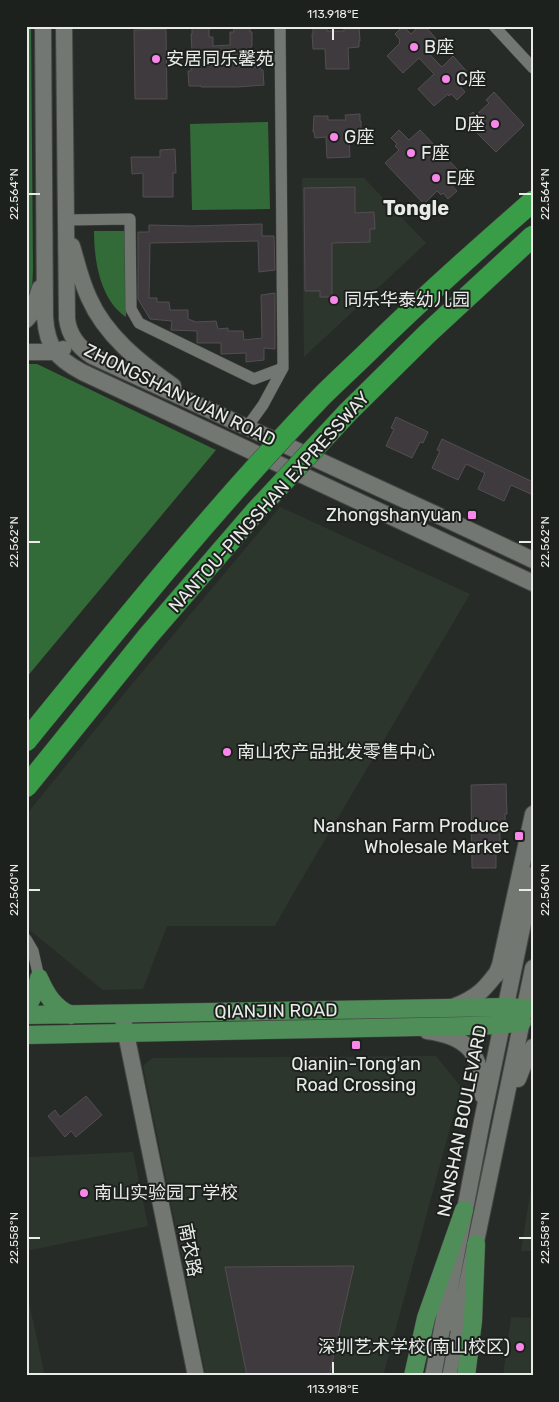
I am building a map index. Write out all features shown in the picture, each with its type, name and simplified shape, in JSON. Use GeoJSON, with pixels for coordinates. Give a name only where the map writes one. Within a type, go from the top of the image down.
{"type":"FeatureCollection","features":[{"type":"Feature","properties":{"kind":"highway","name":"NANTOU-PINGSHAN EXPRESSWAY"},"geometry":{"type":"LineString","coordinates":[[26,741],[133,610],[234,492],[323,396],[407,314],[533,200]]}},
{"type":"Feature","properties":{"kind":"highway","name":"NANTOU-PINGSHAN EXPRESSWAY"},"geometry":{"type":"LineString","coordinates":[[26,787],[148,636],[255,512],[355,406],[427,334],[533,236]]}},
{"type":"Feature","properties":{"kind":"main road","name":"ZHONGSHANYUAN ROAD"},"geometry":{"type":"LineString","coordinates":[[43,26],[45,317],[46,334],[56,352],[67,363],[82,372],[533,584]]}},
{"type":"Feature","properties":{"kind":"main road","name":"ZHONGSHANYUAN ROAD"},"geometry":{"type":"LineString","coordinates":[[64,26],[67,318],[68,327],[76,343],[92,356],[533,560]]}},
{"type":"Feature","properties":{"kind":"main road"},"geometry":{"type":"LineString","coordinates":[[64,56],[68,39],[74,26]]}},
{"type":"Feature","properties":{"kind":"main road"},"geometry":{"type":"LineString","coordinates":[[66,224],[89,298],[96,312],[118,341],[170,384],[215,413]]}},
{"type":"Feature","properties":{"kind":"main road"},"geometry":{"type":"LineString","coordinates":[[26,320],[32,313],[44,266]]}},
{"type":"Feature","properties":{"kind":"main road"},"geometry":{"type":"LineString","coordinates":[[26,352],[56,352],[76,343]]}},
{"type":"Feature","properties":{"kind":"main road"},"geometry":{"type":"LineString","coordinates":[[496,975],[500,965],[533,814]]}},
{"type":"Feature","properties":{"kind":"main road","name":"NANSHAN BOULEVARD"},"geometry":{"type":"LineString","coordinates":[[448,1376],[449,1330],[464,1210],[533,875]]}},
{"type":"Feature","properties":{"kind":"main road"},"geometry":{"type":"LineString","coordinates":[[450,1008],[475,997],[487,986],[518,944],[511,913]]}},
{"type":"Feature","properties":{"kind":"main road","name":"NANSHAN BOULEVARD"},"geometry":{"type":"LineString","coordinates":[[433,1376],[476,1244],[502,1120],[528,1015],[532,973]]}},
{"type":"Feature","properties":{"kind":"main road"},"geometry":{"type":"LineString","coordinates":[[26,1007],[34,996],[39,978]]}},
{"type":"Feature","properties":{"kind":"main road"},"geometry":{"type":"LineString","coordinates":[[39,978],[48,997],[64,1012],[71,1015]]}},
{"type":"Feature","properties":{"kind":"main road","name":"QIANJIN ROAD"},"geometry":{"type":"LineString","coordinates":[[26,1015],[505,1007],[528,1015]]}},
{"type":"Feature","properties":{"kind":"main road","name":"南农路"},"geometry":{"type":"LineString","coordinates":[[122,1014],[196,1376]]}},
{"type":"Feature","properties":{"kind":"main road","name":"QIANJIN ROAD"},"geometry":{"type":"LineString","coordinates":[[26,1035],[501,1025],[528,1015]]}},
{"type":"Feature","properties":{"kind":"main road"},"geometry":{"type":"LineString","coordinates":[[401,1028],[440,1033],[456,1038],[467,1045],[474,1053],[483,1094],[482,1121]]}},
{"type":"Feature","properties":{"kind":"main road"},"geometry":{"type":"LineString","coordinates":[[502,1120],[525,1061],[533,1047]]}},
{"type":"Feature","properties":{"kind":"main road"},"geometry":{"type":"LineString","coordinates":[[413,1376],[426,1318],[464,1210]]}},
{"type":"Feature","properties":{"kind":"main road"},"geometry":{"type":"LineString","coordinates":[[466,1376],[473,1321],[476,1244]]}},
{"type":"Feature","properties":{"kind":"street"},"geometry":{"type":"LineString","coordinates":[[246,427],[263,405],[283,368],[280,26]]}},
{"type":"Feature","properties":{"kind":"street"},"geometry":{"type":"LineString","coordinates":[[494,26],[533,68]]}},
{"type":"Feature","properties":{"kind":"street"},"geometry":{"type":"LineString","coordinates":[[66,224],[130,219],[131,309],[139,323],[254,380],[283,368]]}},
{"type":"Feature","properties":{"kind":"street"},"geometry":{"type":"LineString","coordinates":[[26,939],[33,951],[39,978]]}},
{"type":"Feature","properties":{"kind":"shaded area","name":"同乐华泰幼儿园"},"geometry":{"type":"Polygon","coordinates":[[[302,178],[364,178],[426,243],[304,357],[302,178]]]}},
{"type":"Feature","properties":{"kind":"shaded area","name":"南山农产品批发零售中心"},"geometry":{"type":"Polygon","coordinates":[[[280,507],[470,594],[275,926],[167,926],[143,989],[103,990],[26,927],[26,815],[280,507]]]}},
{"type":"Feature","properties":{"kind":"shaded area"},"geometry":{"type":"Polygon","coordinates":[[[436,1056],[461,1087],[383,1376],[206,1376],[143,1066],[152,1058],[436,1056]]]}},
{"type":"Feature","properties":{"kind":"shaded area","name":"南山实验园丁学校"},"geometry":{"type":"Polygon","coordinates":[[[133,1152],[148,1226],[26,1251],[26,1159],[28,1157],[133,1152]]]}},
{"type":"Feature","properties":{"kind":"shaded area"},"geometry":{"type":"Polygon","coordinates":[[[533,1176],[533,1251],[521,1251],[533,1176]]]}},
{"type":"Feature","properties":{"kind":"shaded area"},"geometry":{"type":"Polygon","coordinates":[[[26,1289],[45,1376],[26,1376],[26,1289]]]}},
{"type":"Feature","properties":{"kind":"shaded area","name":"深圳艺术学校(南山校区)"},"geometry":{"type":"Polygon","coordinates":[[[511,1317],[533,1318],[533,1376],[503,1376],[511,1317]]]}},
{"type":"Feature","properties":{"kind":"green space"},"geometry":{"type":"Polygon","coordinates":[[[26,26],[31,26],[33,269],[32,292],[26,307],[26,26]]]}},
{"type":"Feature","properties":{"kind":"green space"},"geometry":{"type":"Polygon","coordinates":[[[268,122],[270,209],[192,210],[190,124],[268,122]]]}},
{"type":"Feature","properties":{"kind":"green space"},"geometry":{"type":"Polygon","coordinates":[[[94,231],[126,231],[126,317],[117,310],[104,290],[97,266],[94,231]]]}},
{"type":"Feature","properties":{"kind":"green space"},"geometry":{"type":"Polygon","coordinates":[[[26,364],[37,364],[216,450],[26,678],[26,364]]]}},
{"type":"Feature","properties":{"kind":"building"},"geometry":{"type":"Polygon","coordinates":[[[192,26],[205,26],[205,28],[209,28],[209,37],[213,37],[213,46],[230,45],[230,32],[234,32],[233,26],[250,26],[250,32],[252,32],[251,63],[253,63],[253,67],[260,67],[263,70],[264,85],[237,87],[189,86],[188,71],[191,71],[191,68],[193,68],[192,26]]]}},
{"type":"Feature","properties":{"kind":"building"},"geometry":{"type":"Polygon","coordinates":[[[344,26],[359,26],[359,47],[348,48],[349,69],[326,69],[325,49],[313,49],[313,27],[327,27],[327,31],[344,31],[344,26]]]}},
{"type":"Feature","properties":{"kind":"building"},"geometry":{"type":"Polygon","coordinates":[[[403,26],[411,34],[419,26],[425,26],[438,41],[427,51],[434,59],[442,67],[453,56],[469,74],[458,84],[465,92],[457,100],[451,94],[449,96],[448,94],[434,106],[418,89],[434,74],[419,58],[403,73],[387,56],[400,43],[395,34],[403,26]]]}},
{"type":"Feature","properties":{"kind":"building","name":"安居同乐馨苑"},"geometry":{"type":"Polygon","coordinates":[[[166,29],[167,99],[135,99],[134,30],[166,29]]]}},
{"type":"Feature","properties":{"kind":"building","name":"D座"},"geometry":{"type":"Polygon","coordinates":[[[494,92],[524,125],[496,152],[464,120],[473,112],[476,115],[489,103],[486,100],[494,92]]]}},
{"type":"Feature","properties":{"kind":"building","name":"G座"},"geometry":{"type":"Polygon","coordinates":[[[360,114],[361,136],[349,137],[350,157],[327,158],[326,137],[315,138],[313,132],[314,116],[328,116],[328,120],[346,120],[345,115],[360,114]]]}},
{"type":"Feature","properties":{"kind":"building"},"geometry":{"type":"Polygon","coordinates":[[[399,130],[409,140],[420,130],[459,171],[448,181],[457,191],[448,199],[443,193],[441,195],[437,191],[424,204],[385,163],[399,150],[395,146],[397,144],[391,138],[399,130]]]}},
{"type":"Feature","properties":{"kind":"building"},"geometry":{"type":"Polygon","coordinates":[[[175,149],[176,173],[173,173],[173,197],[143,197],[143,173],[132,174],[131,157],[160,157],[160,150],[175,149]]]}},
{"type":"Feature","properties":{"kind":"building"},"geometry":{"type":"Polygon","coordinates":[[[355,187],[355,213],[374,212],[375,229],[370,229],[370,242],[332,243],[332,297],[320,297],[320,291],[305,291],[304,188],[355,187]]]}},
{"type":"Feature","properties":{"kind":"building"},"geometry":{"type":"Polygon","coordinates":[[[262,224],[262,236],[274,236],[275,270],[259,272],[258,241],[150,243],[149,298],[157,298],[157,302],[169,302],[170,310],[188,310],[188,319],[196,322],[216,321],[218,329],[228,328],[228,331],[243,331],[244,340],[262,338],[261,295],[275,293],[275,349],[264,348],[264,360],[246,362],[246,353],[221,354],[221,343],[197,343],[197,331],[171,330],[172,321],[150,319],[138,299],[138,232],[149,232],[149,225],[262,224]]]}},
{"type":"Feature","properties":{"kind":"building"},"geometry":{"type":"Polygon","coordinates":[[[396,417],[428,432],[423,443],[420,442],[412,458],[386,446],[394,429],[391,428],[396,417]]]}},
{"type":"Feature","properties":{"kind":"building"},"geometry":{"type":"Polygon","coordinates":[[[442,439],[533,482],[533,495],[511,485],[504,501],[478,489],[485,473],[466,464],[458,480],[432,468],[440,451],[437,450],[442,439]]]}},
{"type":"Feature","properties":{"kind":"building"},"geometry":{"type":"Polygon","coordinates":[[[506,784],[507,814],[505,814],[505,831],[500,831],[500,848],[496,848],[496,868],[472,868],[471,785],[506,784]]]}},
{"type":"Feature","properties":{"kind":"building"},"geometry":{"type":"Polygon","coordinates":[[[86,1096],[102,1115],[76,1137],[71,1131],[65,1137],[48,1116],[55,1110],[60,1117],[86,1096]]]}},
{"type":"Feature","properties":{"kind":"building"},"geometry":{"type":"Polygon","coordinates":[[[354,1266],[329,1376],[247,1376],[225,1267],[354,1266]]]}},
{"type":"Feature","properties":{"kind":"place","name":"B座"},"geometry":{"type":"Point","coordinates":[414,47]}},
{"type":"Feature","properties":{"kind":"place","name":"安居同乐馨苑"},"geometry":{"type":"Point","coordinates":[156,59]}},
{"type":"Feature","properties":{"kind":"place","name":"C座"},"geometry":{"type":"Point","coordinates":[446,79]}},
{"type":"Feature","properties":{"kind":"place","name":"D座"},"geometry":{"type":"Point","coordinates":[495,124]}},
{"type":"Feature","properties":{"kind":"place","name":"G座"},"geometry":{"type":"Point","coordinates":[334,137]}},
{"type":"Feature","properties":{"kind":"place","name":"F座"},"geometry":{"type":"Point","coordinates":[411,153]}},
{"type":"Feature","properties":{"kind":"place","name":"E座"},"geometry":{"type":"Point","coordinates":[436,178]}},
{"type":"Feature","properties":{"kind":"place","name":"同乐华泰幼儿园"},"geometry":{"type":"Point","coordinates":[334,300]}},
{"type":"Feature","properties":{"kind":"place","name":"Zhongshanyuan"},"geometry":{"type":"Point","coordinates":[472,515]}},
{"type":"Feature","properties":{"kind":"place","name":"南山农产品批发零售中心"},"geometry":{"type":"Point","coordinates":[227,752]}},
{"type":"Feature","properties":{"kind":"place","name":"Nanshan Farm Produce Wholesale Market"},"geometry":{"type":"Point","coordinates":[519,836]}},
{"type":"Feature","properties":{"kind":"place","name":"Qianjin-Tong'an Road Crossing"},"geometry":{"type":"Point","coordinates":[356,1045]}},
{"type":"Feature","properties":{"kind":"place","name":"南山实验园丁学校"},"geometry":{"type":"Point","coordinates":[84,1193]}},
{"type":"Feature","properties":{"kind":"place","name":"深圳艺术学校(南山校区)"},"geometry":{"type":"Point","coordinates":[520,1347]}},
{"type":"Feature","properties":{"kind":"district","name":"Tongle"},"geometry":{"type":"Point","coordinates":[416,208]}}]}
